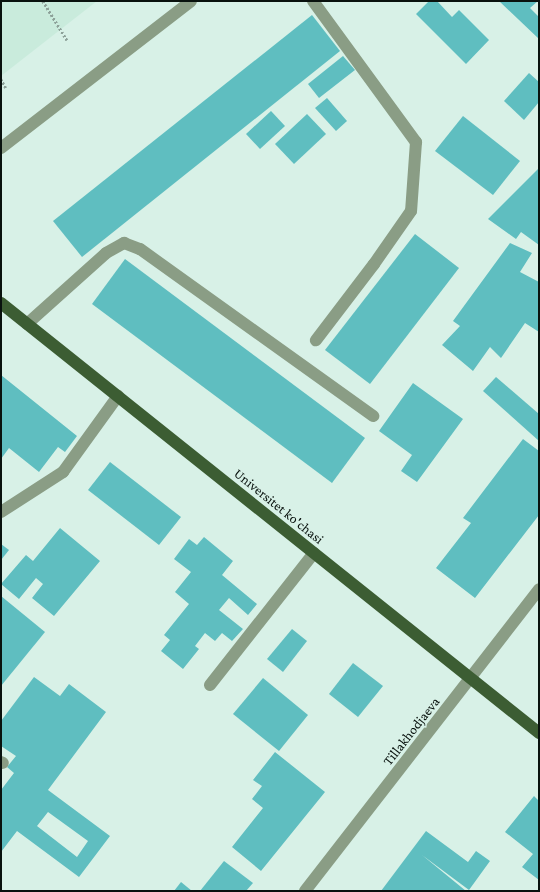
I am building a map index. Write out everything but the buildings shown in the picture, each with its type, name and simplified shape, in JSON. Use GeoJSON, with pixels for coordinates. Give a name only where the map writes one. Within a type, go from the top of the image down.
{"type":"FeatureCollection","features":[{"type":"Feature","properties":{"kind":"main road","name":"Universitet ko'chasi"},"geometry":{"type":"LineString","coordinates":[[1,303],[539,733]]}},
{"type":"Feature","properties":{"kind":"street"},"geometry":{"type":"LineString","coordinates":[[1,148],[191,1]]}},
{"type":"Feature","properties":{"kind":"street"},"geometry":{"type":"LineString","coordinates":[[313,1],[416,142],[411,211],[374,264],[316,340]]}},
{"type":"Feature","properties":{"kind":"street"},"geometry":{"type":"LineString","coordinates":[[27,324],[106,253],[124,243],[140,249],[373,416]]}},
{"type":"Feature","properties":{"kind":"street"},"geometry":{"type":"LineString","coordinates":[[1,512],[63,472],[118,396]]}},
{"type":"Feature","properties":{"kind":"street"},"geometry":{"type":"LineString","coordinates":[[210,685],[314,553]]}},
{"type":"Feature","properties":{"kind":"street","name":"Tillakhodjaeva"},"geometry":{"type":"LineString","coordinates":[[305,891],[539,589]]}},
{"type":"Feature","properties":{"kind":"path"},"geometry":{"type":"LineString","coordinates":[[43,1],[67,40]]}},
{"type":"Feature","properties":{"kind":"path"},"geometry":{"type":"LineString","coordinates":[[1,79],[6,88]]}},
{"type":"Feature","properties":{"kind":"shaded area"},"geometry":{"type":"Polygon","coordinates":[[[1,1],[97,1],[1,76],[1,1]]]}}]}
